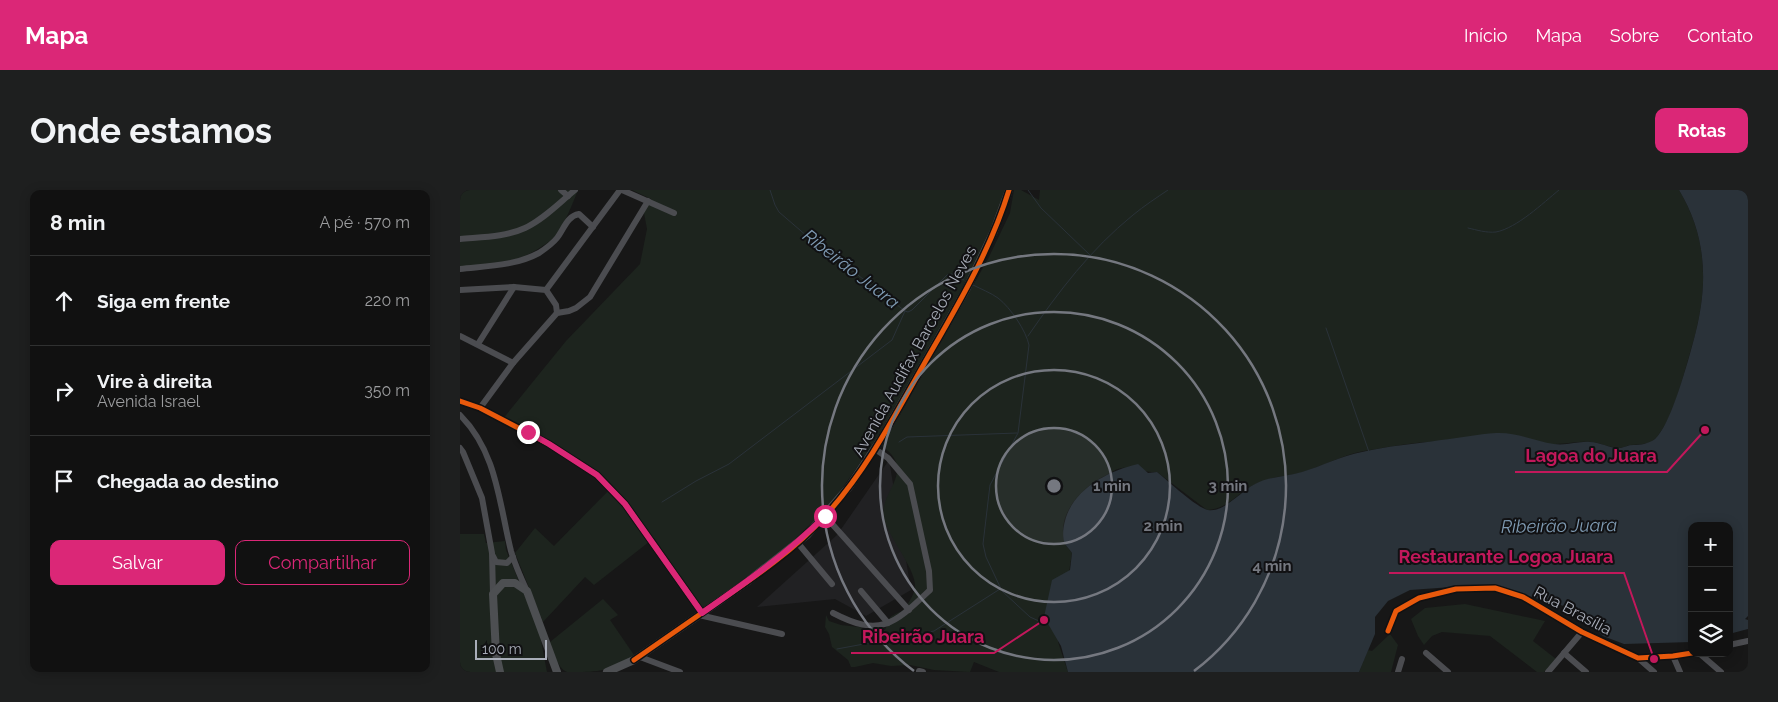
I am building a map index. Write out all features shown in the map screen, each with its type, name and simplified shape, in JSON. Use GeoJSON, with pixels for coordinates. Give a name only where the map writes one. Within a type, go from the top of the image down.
{"type":"FeatureCollection","features":[{"type":"Feature","properties":{"kind":"main road","name":"Avenida Audifax Barcelos Neves"},"geometry":{"type":"LineString","coordinates":[[607,672],[637,658],[747,582],[798,542],[825,516],[850,487],[875,449],[967,288],[994,231],[1009,190]]}},
{"type":"Feature","properties":{"kind":"main road"},"geometry":{"type":"LineString","coordinates":[[500,672],[496,654],[493,594],[503,583],[515,583],[527,591],[557,672]]}},
{"type":"Feature","properties":{"kind":"main road"},"geometry":{"type":"LineString","coordinates":[[546,646],[556,666],[562,672]]}},
{"type":"Feature","properties":{"kind":"main road","name":"Avenida Audifax Barcelos Neves"},"geometry":{"type":"LineString","coordinates":[[623,672],[637,658]]}},
{"type":"Feature","properties":{"kind":"street"},"geometry":{"type":"LineString","coordinates":[[561,190],[568,196]]}},
{"type":"Feature","properties":{"kind":"street"},"geometry":{"type":"LineString","coordinates":[[460,239],[494,235],[526,227],[575,190]]}},
{"type":"Feature","properties":{"kind":"street"},"geometry":{"type":"LineString","coordinates":[[546,290],[621,190],[674,213]]}},
{"type":"Feature","properties":{"kind":"street"},"geometry":{"type":"LineString","coordinates":[[480,408],[513,363],[557,313],[570,311],[590,297],[648,201]]}},
{"type":"Feature","properties":{"kind":"street"},"geometry":{"type":"LineString","coordinates":[[460,269],[508,263],[539,252],[555,240],[570,217],[576,214],[586,218],[593,227]]}},
{"type":"Feature","properties":{"kind":"street"},"geometry":{"type":"LineString","coordinates":[[460,290],[514,287],[546,290]]}},
{"type":"Feature","properties":{"kind":"street"},"geometry":{"type":"LineString","coordinates":[[478,344],[514,287]]}},
{"type":"Feature","properties":{"kind":"street"},"geometry":{"type":"LineString","coordinates":[[546,290],[556,305],[557,313]]}},
{"type":"Feature","properties":{"kind":"street"},"geometry":{"type":"LineString","coordinates":[[460,336],[513,363]]}},
{"type":"Feature","properties":{"kind":"street"},"geometry":{"type":"LineString","coordinates":[[460,401],[480,408],[549,444],[597,475],[625,504],[701,614],[782,634]]}},
{"type":"Feature","properties":{"kind":"street"},"geometry":{"type":"LineString","coordinates":[[460,415],[477,436],[488,455],[494,473],[513,557],[527,591]]}},
{"type":"Feature","properties":{"kind":"street"},"geometry":{"type":"LineString","coordinates":[[460,448],[482,498],[492,553],[493,594]]}},
{"type":"Feature","properties":{"kind":"street"},"geometry":{"type":"LineString","coordinates":[[833,613],[854,622],[880,626],[888,624],[909,610],[930,590],[929,571],[910,484],[888,458],[875,449]]}},
{"type":"Feature","properties":{"kind":"street"},"geometry":{"type":"LineString","coordinates":[[825,516],[909,610]]}},
{"type":"Feature","properties":{"kind":"street"},"geometry":{"type":"LineString","coordinates":[[798,542],[832,584]]}},
{"type":"Feature","properties":{"kind":"street"},"geometry":{"type":"LineString","coordinates":[[492,553],[496,562],[502,564],[507,564],[513,557]]}},
{"type":"Feature","properties":{"kind":"street","name":"Rua Brasília"},"geometry":{"type":"LineString","coordinates":[[1388,631],[1396,611],[1420,598],[1456,589],[1495,588],[1523,597],[1582,632],[1638,658],[1688,654]]}},
{"type":"Feature","properties":{"kind":"street"},"geometry":{"type":"LineString","coordinates":[[861,591],[888,624]]}},
{"type":"Feature","properties":{"kind":"street"},"geometry":{"type":"LineString","coordinates":[[1548,672],[1582,632]]}},
{"type":"Feature","properties":{"kind":"street"},"geometry":{"type":"LineString","coordinates":[[1733,644],[1748,641]]}},
{"type":"Feature","properties":{"kind":"street"},"geometry":{"type":"LineString","coordinates":[[1426,653],[1448,672]]}},
{"type":"Feature","properties":{"kind":"street"},"geometry":{"type":"LineString","coordinates":[[1564,653],[1586,672]]}},
{"type":"Feature","properties":{"kind":"street"},"geometry":{"type":"LineString","coordinates":[[1673,656],[1680,672]]}},
{"type":"Feature","properties":{"kind":"street"},"geometry":{"type":"LineString","coordinates":[[1704,657],[1721,672]]}},
{"type":"Feature","properties":{"kind":"street"},"geometry":{"type":"LineString","coordinates":[[637,658],[680,672]]}},
{"type":"Feature","properties":{"kind":"street"},"geometry":{"type":"LineString","coordinates":[[1638,658],[1654,672]]}},
{"type":"Feature","properties":{"kind":"street"},"geometry":{"type":"LineString","coordinates":[[1398,672],[1402,659]]}},
{"type":"Feature","properties":{"kind":"shaded area"},"geometry":{"type":"Polygon","coordinates":[[[460,190],[578,190],[560,230],[546,244],[514,260],[460,267],[460,190]]]}},
{"type":"Feature","properties":{"kind":"shaded area"},"geometry":{"type":"Polygon","coordinates":[[[632,190],[1006,190],[982,256],[883,436],[860,463],[831,504],[789,545],[712,603],[701,608],[654,538],[594,585],[585,577],[543,622],[515,553],[535,528],[554,546],[613,486],[575,456],[502,420],[566,341],[640,264],[647,229],[644,213],[648,201],[651,199],[632,190]]]}},
{"type":"Feature","properties":{"kind":"shaded area"},"geometry":{"type":"Polygon","coordinates":[[[1014,190],[1021,190],[1039,200],[1040,190],[1679,190],[1696,226],[1703,263],[1702,301],[1699,320],[1674,405],[1662,429],[1656,438],[1650,442],[1620,448],[1586,442],[1551,444],[1428,442],[1404,444],[1356,453],[1300,473],[1267,480],[1250,487],[1221,507],[1207,510],[1157,472],[1130,468],[1119,469],[1099,479],[1082,492],[1069,509],[1065,519],[1063,529],[1064,540],[1072,553],[1058,642],[1068,672],[999,672],[974,662],[970,672],[873,663],[851,667],[848,660],[832,647],[825,627],[826,615],[829,621],[841,625],[885,630],[890,618],[902,611],[906,606],[915,588],[912,572],[891,535],[884,518],[886,499],[897,473],[897,464],[892,455],[882,446],[988,259],[1010,213],[1014,190]]]}},
{"type":"Feature","properties":{"kind":"shaded area"},"geometry":{"type":"Polygon","coordinates":[[[889,460],[911,590],[866,616],[835,599],[757,607],[837,535],[889,460]]]}},
{"type":"Feature","properties":{"kind":"shaded area"},"geometry":{"type":"Polygon","coordinates":[[[460,534],[484,534],[486,543],[505,541],[506,550],[539,630],[547,672],[460,672],[460,534]]]}},
{"type":"Feature","properties":{"kind":"shaded area"},"geometry":{"type":"Polygon","coordinates":[[[603,599],[618,615],[610,620],[634,655],[622,664],[608,669],[567,672],[558,663],[550,642],[603,599]]]}},
{"type":"Feature","properties":{"kind":"shaded area"},"geometry":{"type":"Polygon","coordinates":[[[1465,604],[1545,621],[1533,641],[1556,659],[1544,672],[1537,672],[1490,636],[1442,632],[1432,636],[1424,645],[1411,619],[1425,608],[1465,604]]]}},
{"type":"Feature","properties":{"kind":"shaded area"},"geometry":{"type":"Polygon","coordinates":[[[1390,634],[1398,645],[1391,672],[1359,672],[1368,650],[1372,651],[1390,634]]]}},
{"type":"Feature","properties":{"kind":"water"},"geometry":{"type":"Polygon","coordinates":[[[1679,190],[1748,190],[1748,616],[1745,619],[1748,620],[1748,629],[1733,633],[1733,522],[1688,522],[1688,642],[1624,644],[1603,636],[1571,608],[1497,587],[1466,586],[1410,590],[1388,601],[1375,617],[1375,634],[1359,672],[1068,672],[1061,646],[1044,617],[1052,580],[1070,570],[1072,553],[1064,541],[1064,524],[1069,510],[1084,491],[1093,483],[1115,471],[1138,464],[1148,473],[1157,472],[1203,508],[1214,510],[1226,505],[1261,481],[1302,472],[1347,456],[1381,448],[1496,433],[1518,435],[1554,444],[1590,442],[1617,448],[1644,444],[1655,439],[1661,432],[1673,407],[1688,362],[1702,301],[1703,263],[1696,226],[1679,190]]]}},
{"type":"Feature","properties":{"kind":"waterway","name":"Ribeirão Juara"},"geometry":{"type":"LineString","coordinates":[[770,190],[779,212],[808,237],[905,311],[912,310],[947,275],[952,274],[964,280]]}},
{"type":"Feature","properties":{"kind":"waterway"},"geometry":{"type":"LineString","coordinates":[[1028,190],[1041,208],[1090,255]]}},
{"type":"Feature","properties":{"kind":"waterway"},"geometry":{"type":"LineString","coordinates":[[1028,336],[1089,256],[1133,215],[1168,190]]}},
{"type":"Feature","properties":{"kind":"waterway"},"geometry":{"type":"LineString","coordinates":[[1468,228],[1489,232],[1504,230],[1529,214],[1559,190]]}},
{"type":"Feature","properties":{"kind":"waterway","name":"Ribeirão Juara"},"geometry":{"type":"LineString","coordinates":[[973,285],[1003,302],[1021,327],[1029,345],[1018,433],[990,485],[983,544],[986,557],[1002,591],[1030,617],[1039,621],[1047,621]]}},
{"type":"Feature","properties":{"kind":"waterway"},"geometry":{"type":"LineString","coordinates":[[662,502],[729,464],[892,340],[905,311]]}},
{"type":"Feature","properties":{"kind":"waterway"},"geometry":{"type":"LineString","coordinates":[[1326,328],[1369,452]]}},
{"type":"Feature","properties":{"kind":"waterway"},"geometry":{"type":"LineString","coordinates":[[899,442],[907,437],[1017,433]]}},
{"type":"Feature","properties":{"kind":"waterway"},"geometry":{"type":"LineString","coordinates":[[837,649],[934,631],[1000,589]]}},
{"type":"Feature","properties":{"kind":"cycle path"},"geometry":{"type":"LineString","coordinates":[[460,401],[480,408],[549,444],[597,475],[625,504],[702,613],[782,556],[812,530],[854,481],[890,424],[960,301],[982,258],[1009,190]]}},
{"type":"Feature","properties":{"kind":"cycle path"},"geometry":{"type":"LineString","coordinates":[[1388,631],[1396,611],[1419,598],[1456,589],[1495,588],[1523,597],[1582,632],[1638,658],[1688,654]]}},
{"type":"Feature","properties":{"kind":"cycle path"},"geometry":{"type":"LineString","coordinates":[[634,660],[699,615]]}},
{"type":"Feature","properties":{"kind":"place","name":"Lagoa do Juara"},"geometry":{"type":"Point","coordinates":[1705,430]}},
{"type":"Feature","properties":{"kind":"place","name":"Ribeirão Juara"},"geometry":{"type":"Point","coordinates":[1044,620]}},
{"type":"Feature","properties":{"kind":"place","name":"Restaurante Logoa Juara"},"geometry":{"type":"Point","coordinates":[1654,659]}},
{"type":"Feature","properties":{"kind":"route"},"geometry":{"type":"LineString","coordinates":[[528,432],[571,457],[597,475],[625,504],[702,613],[747,582],[806,535],[825,516]]}}]}
